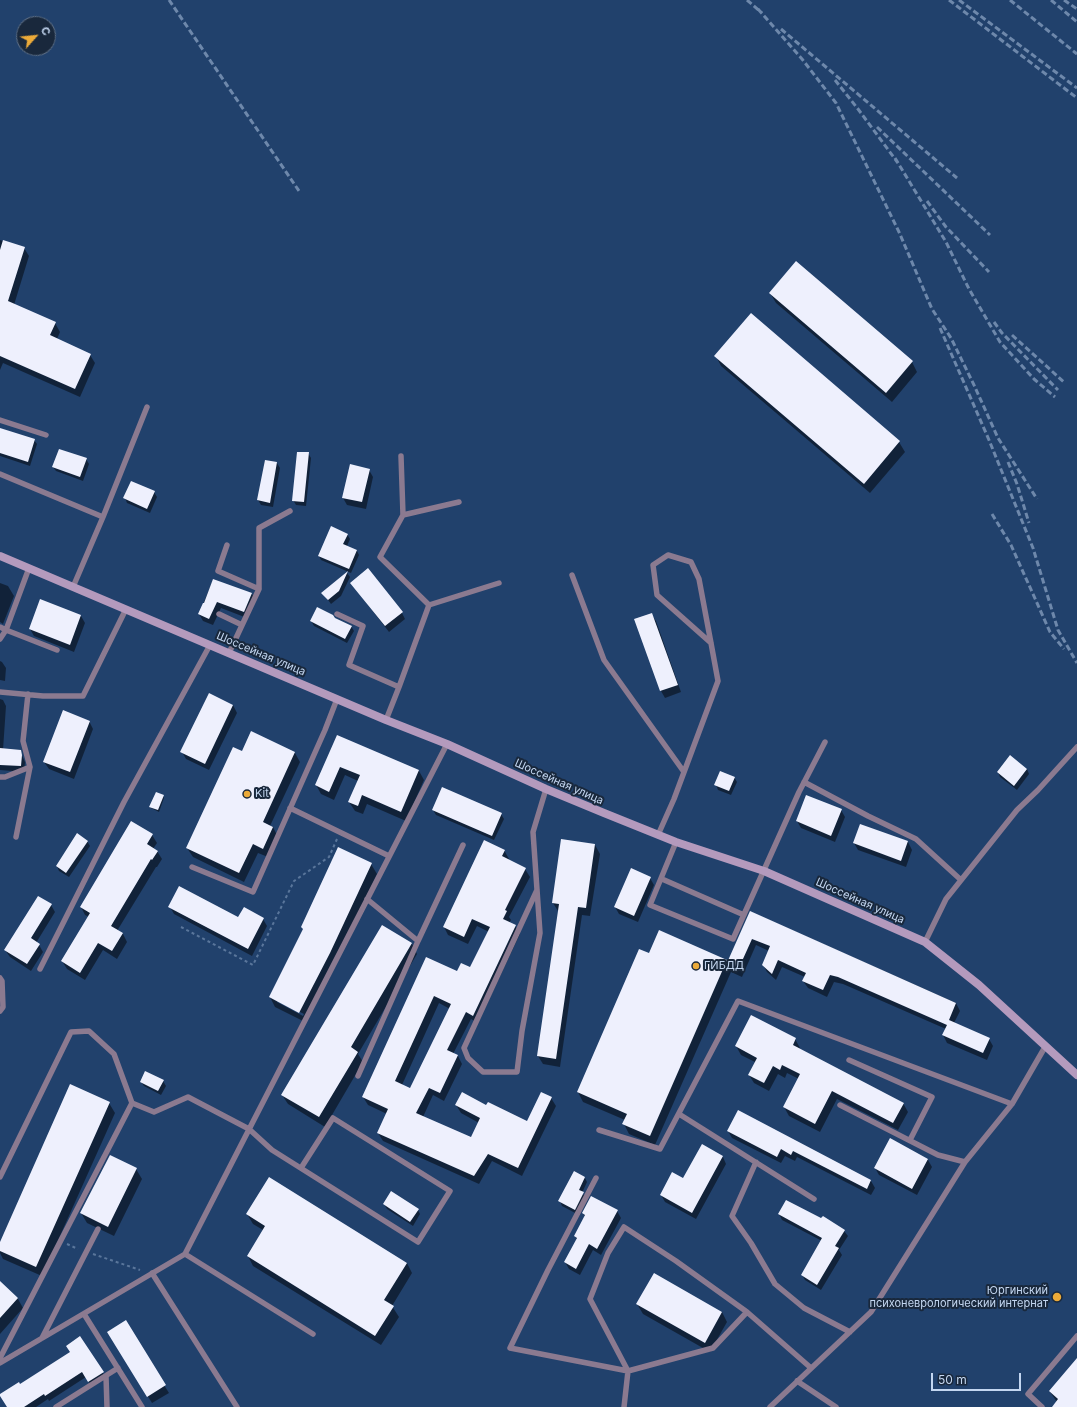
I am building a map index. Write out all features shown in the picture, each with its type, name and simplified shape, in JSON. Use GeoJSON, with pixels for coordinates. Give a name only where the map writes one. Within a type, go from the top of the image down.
{"type":"FeatureCollection","features":[{"type":"Feature","properties":{"kind":"main road","name":"Шоссейная улица"},"geometry":{"type":"LineString","coordinates":[[0,556],[386,720],[447,744],[546,789],[676,842],[764,872],[925,942],[979,985],[1077,1075]]}},
{"type":"Feature","properties":{"kind":"lane"},"geometry":{"type":"LineString","coordinates":[[73,587],[147,407]]}},
{"type":"Feature","properties":{"kind":"lane"},"geometry":{"type":"LineString","coordinates":[[0,420],[46,435]]}},
{"type":"Feature","properties":{"kind":"lane"},"geometry":{"type":"LineString","coordinates":[[401,456],[403,515],[380,557],[429,605]]}},
{"type":"Feature","properties":{"kind":"lane"},"geometry":{"type":"LineString","coordinates":[[0,474],[103,516]]}},
{"type":"Feature","properties":{"kind":"lane"},"geometry":{"type":"LineString","coordinates":[[403,515],[459,502]]}},
{"type":"Feature","properties":{"kind":"lane"},"geometry":{"type":"LineString","coordinates":[[229,653],[260,589],[258,563],[259,528],[290,511]]}},
{"type":"Feature","properties":{"kind":"lane"},"geometry":{"type":"LineString","coordinates":[[227,545],[218,571],[260,589]]}},
{"type":"Feature","properties":{"kind":"lane"},"geometry":{"type":"LineString","coordinates":[[658,835],[674,798],[718,681],[711,643],[699,579],[691,562],[668,555],[653,565],[657,595],[711,643]]}},
{"type":"Feature","properties":{"kind":"lane"},"geometry":{"type":"LineString","coordinates":[[0,639],[6,630],[29,568]]}},
{"type":"Feature","properties":{"kind":"lane"},"geometry":{"type":"LineString","coordinates":[[572,575],[604,660],[684,772]]}},
{"type":"Feature","properties":{"kind":"lane"},"geometry":{"type":"LineString","coordinates":[[429,605],[499,583]]}},
{"type":"Feature","properties":{"kind":"lane"},"geometry":{"type":"LineString","coordinates":[[386,720],[429,605]]}},
{"type":"Feature","properties":{"kind":"lane"},"geometry":{"type":"LineString","coordinates":[[0,692],[84,696],[126,610]]}},
{"type":"Feature","properties":{"kind":"lane"},"geometry":{"type":"LineString","coordinates":[[219,614],[242,624]]}},
{"type":"Feature","properties":{"kind":"lane"},"geometry":{"type":"LineString","coordinates":[[337,614],[362,626],[349,665],[399,687]]}},
{"type":"Feature","properties":{"kind":"lane"},"geometry":{"type":"LineString","coordinates":[[0,627],[57,650]]}},
{"type":"Feature","properties":{"kind":"lane"},"geometry":{"type":"LineString","coordinates":[[40,969],[124,802],[210,645]]}},
{"type":"Feature","properties":{"kind":"lane"},"geometry":{"type":"LineString","coordinates":[[16,837],[30,767],[23,741],[28,694]]}},
{"type":"Feature","properties":{"kind":"lane"},"geometry":{"type":"LineString","coordinates":[[192,867],[253,892],[337,699]]}},
{"type":"Feature","properties":{"kind":"lane"},"geometry":{"type":"LineString","coordinates":[[676,842],[650,905],[733,939],[804,782],[825,742]]}},
{"type":"Feature","properties":{"kind":"lane"},"geometry":{"type":"LineString","coordinates":[[0,1364],[185,1254],[447,744]]}},
{"type":"Feature","properties":{"kind":"lane"},"geometry":{"type":"LineString","coordinates":[[925,942],[946,899],[1018,810],[1077,747]]}},
{"type":"Feature","properties":{"kind":"lane"},"geometry":{"type":"LineString","coordinates":[[0,777],[5,777],[30,767]]}},
{"type":"Feature","properties":{"kind":"lane"},"geometry":{"type":"LineString","coordinates":[[804,782],[868,816],[916,839],[961,880]]}},
{"type":"Feature","properties":{"kind":"lane"},"geometry":{"type":"LineString","coordinates":[[537,890],[464,1048],[468,1058],[483,1072],[517,1072],[522,1031],[540,933],[533,832],[546,789]]}},
{"type":"Feature","properties":{"kind":"lane"},"geometry":{"type":"LineString","coordinates":[[290,808],[389,856]]}},
{"type":"Feature","properties":{"kind":"lane"},"geometry":{"type":"LineString","coordinates":[[358,1076],[418,941],[463,845]]}},
{"type":"Feature","properties":{"kind":"lane"},"geometry":{"type":"LineString","coordinates":[[662,879],[744,915]]}},
{"type":"Feature","properties":{"kind":"lane"},"geometry":{"type":"LineString","coordinates":[[367,899],[418,941]]}},
{"type":"Feature","properties":{"kind":"lane"},"geometry":{"type":"LineString","coordinates":[[0,978],[2,981],[3,1007],[0,1011]]}},
{"type":"Feature","properties":{"kind":"lane"},"geometry":{"type":"LineString","coordinates":[[599,1130],[660,1149],[738,1001],[1012,1104]]}},
{"type":"Feature","properties":{"kind":"lane"},"geometry":{"type":"LineString","coordinates":[[0,1177],[70,1032],[89,1030],[114,1054],[132,1103],[0,1358]]}},
{"type":"Feature","properties":{"kind":"lane"},"geometry":{"type":"LineString","coordinates":[[770,1407],[871,1312],[966,1162],[1012,1104],[1045,1047]]}},
{"type":"Feature","properties":{"kind":"lane"},"geometry":{"type":"LineString","coordinates":[[849,1060],[932,1097],[910,1140]]}},
{"type":"Feature","properties":{"kind":"lane"},"geometry":{"type":"LineString","coordinates":[[132,1103],[154,1112],[188,1097],[249,1129],[272,1150],[418,1242],[450,1191],[333,1118],[301,1168]]}},
{"type":"Feature","properties":{"kind":"lane"},"geometry":{"type":"LineString","coordinates":[[840,1105],[938,1155],[966,1162]]}},
{"type":"Feature","properties":{"kind":"lane"},"geometry":{"type":"LineString","coordinates":[[679,1114],[814,1199]]}},
{"type":"Feature","properties":{"kind":"lane"},"geometry":{"type":"LineString","coordinates":[[756,1162],[732,1216],[751,1243],[776,1284],[804,1308],[850,1332]]}},
{"type":"Feature","properties":{"kind":"lane"},"geometry":{"type":"LineString","coordinates":[[596,1178],[548,1270],[510,1348],[628,1371],[713,1348],[747,1312]]}},
{"type":"Feature","properties":{"kind":"lane"},"geometry":{"type":"LineString","coordinates":[[624,1407],[628,1371],[590,1299],[608,1253],[624,1227],[676,1261],[747,1312],[811,1368]]}},
{"type":"Feature","properties":{"kind":"lane"},"geometry":{"type":"LineString","coordinates":[[42,1338],[98,1229]]}},
{"type":"Feature","properties":{"kind":"lane"},"geometry":{"type":"LineString","coordinates":[[185,1254],[313,1334]]}},
{"type":"Feature","properties":{"kind":"lane"},"geometry":{"type":"LineString","coordinates":[[152,1273],[237,1407]]}},
{"type":"Feature","properties":{"kind":"lane"},"geometry":{"type":"LineString","coordinates":[[84,1314],[142,1407]]}},
{"type":"Feature","properties":{"kind":"lane"},"geometry":{"type":"LineString","coordinates":[[1042,1407],[1028,1394],[1077,1336]]}},
{"type":"Feature","properties":{"kind":"lane"},"geometry":{"type":"LineString","coordinates":[[56,1407],[118,1368]]}},
{"type":"Feature","properties":{"kind":"lane"},"geometry":{"type":"LineString","coordinates":[[106,1376],[107,1407]]}},
{"type":"Feature","properties":{"kind":"lane"},"geometry":{"type":"LineString","coordinates":[[798,1382],[836,1407]]}},
{"type":"Feature","properties":{"kind":"path"},"geometry":{"type":"LineString","coordinates":[[181,926],[253,965],[294,881],[329,857],[340,832]]}},
{"type":"Feature","properties":{"kind":"path"},"geometry":{"type":"LineString","coordinates":[[60,1242],[152,1273]]}},
{"type":"Feature","properties":{"kind":"building"},"geometry":{"type":"Polygon","coordinates":[[[3,240],[25,247],[8,301],[56,322],[50,335],[91,354],[75,389],[0,356],[0,250],[3,240]]]}},
{"type":"Feature","properties":{"kind":"building"},"geometry":{"type":"Polygon","coordinates":[[[796,261],[913,361],[886,393],[769,293],[796,261]]]}},
{"type":"Feature","properties":{"kind":"building"},"geometry":{"type":"Polygon","coordinates":[[[751,313],[900,441],[864,484],[714,356],[751,313]]]}},
{"type":"Feature","properties":{"kind":"building"},"geometry":{"type":"Polygon","coordinates":[[[0,428],[35,439],[28,462],[0,453],[0,428]]]}},
{"type":"Feature","properties":{"kind":"building"},"geometry":{"type":"Polygon","coordinates":[[[59,449],[87,458],[80,477],[52,467],[59,449]]]}},
{"type":"Feature","properties":{"kind":"building"},"geometry":{"type":"Polygon","coordinates":[[[297,452],[309,452],[304,502],[292,501],[297,452]]]}},
{"type":"Feature","properties":{"kind":"building"},"geometry":{"type":"Polygon","coordinates":[[[265,460],[277,462],[270,503],[257,500],[265,460]]]}},
{"type":"Feature","properties":{"kind":"building"},"geometry":{"type":"Polygon","coordinates":[[[350,464],[370,469],[362,502],[342,498],[350,464]]]}},
{"type":"Feature","properties":{"kind":"building"},"geometry":{"type":"Polygon","coordinates":[[[131,481],[155,491],[147,509],[123,498],[131,481]]]}},
{"type":"Feature","properties":{"kind":"building"},"geometry":{"type":"Polygon","coordinates":[[[331,526],[348,534],[343,544],[357,550],[349,569],[318,556],[331,526]]]}},
{"type":"Feature","properties":{"kind":"building"},"geometry":{"type":"Polygon","coordinates":[[[368,568],[403,612],[385,626],[350,583],[368,568]]]}},
{"type":"Feature","properties":{"kind":"building"},"geometry":{"type":"Polygon","coordinates":[[[348,571],[339,591],[328,600],[321,593],[348,571]]]}},
{"type":"Feature","properties":{"kind":"building"},"geometry":{"type":"Polygon","coordinates":[[[213,579],[252,593],[244,612],[217,602],[209,619],[198,614],[213,579]]]}},
{"type":"Feature","properties":{"kind":"building"},"geometry":{"type":"Polygon","coordinates":[[[40,599],[81,615],[70,645],[29,629],[40,599]]]}},
{"type":"Feature","properties":{"kind":"building"},"geometry":{"type":"Polygon","coordinates":[[[317,607],[352,626],[345,639],[310,621],[317,607]]]}},
{"type":"Feature","properties":{"kind":"building"},"geometry":{"type":"Polygon","coordinates":[[[652,613],[678,685],[660,691],[634,619],[652,613]]]}},
{"type":"Feature","properties":{"kind":"building"},"geometry":{"type":"Polygon","coordinates":[[[209,693],[233,705],[205,764],[180,752],[209,693]]]}},
{"type":"Feature","properties":{"kind":"building"},"geometry":{"type":"Polygon","coordinates":[[[63,710],[90,721],[70,772],[43,762],[63,710]]]}},
{"type":"Feature","properties":{"kind":"building"},"geometry":{"type":"Polygon","coordinates":[[[251,731],[295,752],[263,822],[273,827],[263,849],[253,844],[239,873],[186,848],[233,747],[242,751],[251,731]]]}},
{"type":"Feature","properties":{"kind":"building"},"geometry":{"type":"Polygon","coordinates":[[[337,735],[419,770],[401,812],[362,795],[358,806],[348,802],[360,775],[340,767],[329,792],[315,785],[337,735]]]}},
{"type":"Feature","properties":{"kind":"building"},"geometry":{"type":"Polygon","coordinates":[[[0,748],[21,750],[21,766],[0,765],[0,748]]]}},
{"type":"Feature","properties":{"kind":"building"},"geometry":{"type":"Polygon","coordinates":[[[1010,755],[1027,769],[1014,786],[997,772],[1010,755]]]}},
{"type":"Feature","properties":{"kind":"building"},"geometry":{"type":"Polygon","coordinates":[[[720,771],[735,777],[729,791],[714,785],[720,771]]]}},
{"type":"Feature","properties":{"kind":"building"},"geometry":{"type":"Polygon","coordinates":[[[442,787],[502,813],[492,836],[432,810],[442,787]]]}},
{"type":"Feature","properties":{"kind":"building"},"geometry":{"type":"Polygon","coordinates":[[[156,792],[164,795],[158,810],[149,807],[156,792]]]}},
{"type":"Feature","properties":{"kind":"building"},"geometry":{"type":"Polygon","coordinates":[[[806,795],[842,809],[831,836],[796,821],[806,795]]]}},
{"type":"Feature","properties":{"kind":"building"},"geometry":{"type":"Polygon","coordinates":[[[131,821],[153,834],[147,844],[158,851],[152,860],[151,859],[111,926],[123,933],[112,951],[98,943],[80,973],[61,961],[90,913],[80,907],[131,821]]]}},
{"type":"Feature","properties":{"kind":"building"},"geometry":{"type":"Polygon","coordinates":[[[860,824],[908,841],[901,861],[853,843],[860,824]]]}},
{"type":"Feature","properties":{"kind":"building"},"geometry":{"type":"Polygon","coordinates":[[[77,833],[88,841],[66,873],[56,866],[77,833]]]}},
{"type":"Feature","properties":{"kind":"building"},"geometry":{"type":"Polygon","coordinates":[[[561,839],[595,844],[586,908],[578,907],[556,1059],[537,1056],[559,904],[552,903],[561,839]]]}},
{"type":"Feature","properties":{"kind":"building"},"geometry":{"type":"Polygon","coordinates":[[[484,840],[505,850],[502,856],[526,868],[505,910],[507,911],[503,919],[516,925],[473,1016],[466,1012],[447,1050],[458,1055],[440,1093],[429,1088],[416,1113],[471,1137],[480,1118],[455,1105],[462,1092],[486,1105],[488,1102],[527,1121],[541,1092],[552,1097],[518,1168],[488,1154],[474,1176],[377,1133],[388,1109],[362,1097],[426,957],[457,971],[461,963],[470,967],[490,927],[472,919],[464,937],[443,927],[484,840]],[[434,996],[395,1081],[410,1088],[451,1004],[434,996]]]}},
{"type":"Feature","properties":{"kind":"building"},"geometry":{"type":"Polygon","coordinates":[[[338,847],[372,863],[330,953],[299,1013],[269,997],[303,929],[301,927],[338,847]]]}},
{"type":"Feature","properties":{"kind":"building"},"geometry":{"type":"Polygon","coordinates":[[[631,868],[651,877],[634,916],[614,907],[631,868]]]}},
{"type":"Feature","properties":{"kind":"building"},"geometry":{"type":"Polygon","coordinates":[[[179,886],[238,917],[244,907],[264,918],[248,949],[168,907],[179,886]]]}},
{"type":"Feature","properties":{"kind":"building"},"geometry":{"type":"Polygon","coordinates":[[[38,896],[52,904],[31,938],[40,944],[27,964],[4,950],[38,896]]]}},
{"type":"Feature","properties":{"kind":"building"},"geometry":{"type":"Polygon","coordinates":[[[750,911],[956,1003],[949,1020],[990,1038],[983,1053],[942,1035],[947,1025],[838,977],[830,975],[823,990],[802,981],[806,973],[778,960],[772,974],[762,965],[770,946],[752,939],[738,970],[726,965],[750,911]]]}},
{"type":"Feature","properties":{"kind":"building"},"geometry":{"type":"Polygon","coordinates":[[[382,925],[412,943],[351,1047],[358,1052],[319,1117],[281,1095],[382,925]]]}},
{"type":"Feature","properties":{"kind":"building"},"geometry":{"type":"Polygon","coordinates":[[[659,930],[727,960],[650,1136],[622,1124],[627,1114],[577,1092],[639,949],[649,953],[659,930]]]}},
{"type":"Feature","properties":{"kind":"building"},"geometry":{"type":"Polygon","coordinates":[[[751,1015],[796,1038],[793,1045],[904,1103],[893,1123],[832,1091],[815,1124],[783,1107],[800,1074],[782,1065],[780,1070],[773,1066],[764,1083],[748,1075],[757,1058],[735,1046],[751,1015]]]}},
{"type":"Feature","properties":{"kind":"building"},"geometry":{"type":"Polygon","coordinates":[[[145,1071],[164,1080],[158,1091],[140,1082],[145,1071]]]}},
{"type":"Feature","properties":{"kind":"building"},"geometry":{"type":"Polygon","coordinates":[[[70,1084],[110,1102],[36,1267],[0,1251],[0,1242],[70,1084]]]}},
{"type":"Feature","properties":{"kind":"building"},"geometry":{"type":"Polygon","coordinates":[[[738,1110],[871,1180],[867,1189],[793,1151],[791,1155],[781,1149],[777,1157],[727,1131],[738,1110]]]}},
{"type":"Feature","properties":{"kind":"building"},"geometry":{"type":"Polygon","coordinates":[[[890,1138],[928,1159],[912,1189],[874,1168],[890,1138]]]}},
{"type":"Feature","properties":{"kind":"building"},"geometry":{"type":"Polygon","coordinates":[[[702,1144],[723,1156],[692,1213],[660,1195],[672,1172],[683,1178],[702,1144]]]}},
{"type":"Feature","properties":{"kind":"building"},"geometry":{"type":"Polygon","coordinates":[[[110,1155],[137,1168],[108,1227],[80,1213],[110,1155]]]}},
{"type":"Feature","properties":{"kind":"building"},"geometry":{"type":"Polygon","coordinates":[[[574,1171],[585,1177],[579,1190],[584,1192],[575,1210],[558,1201],[574,1171]]]}},
{"type":"Feature","properties":{"kind":"building"},"geometry":{"type":"Polygon","coordinates":[[[269,1177],[407,1263],[384,1300],[394,1306],[375,1336],[247,1256],[265,1226],[246,1214],[269,1177]]]}},
{"type":"Feature","properties":{"kind":"building"},"geometry":{"type":"Polygon","coordinates":[[[391,1191],[419,1209],[410,1222],[383,1204],[391,1191]]]}},
{"type":"Feature","properties":{"kind":"building"},"geometry":{"type":"Polygon","coordinates":[[[591,1196],[618,1210],[597,1249],[589,1244],[576,1269],[564,1262],[577,1238],[574,1236],[585,1215],[582,1213],[591,1196]]]}},
{"type":"Feature","properties":{"kind":"building"},"geometry":{"type":"Polygon","coordinates":[[[786,1200],[821,1218],[823,1216],[845,1230],[835,1246],[839,1248],[817,1285],[801,1275],[822,1238],[778,1214],[786,1200]]]}},
{"type":"Feature","properties":{"kind":"building"},"geometry":{"type":"Polygon","coordinates":[[[654,1273],[722,1312],[705,1343],[636,1304],[654,1273]]]}},
{"type":"Feature","properties":{"kind":"building"},"geometry":{"type":"Polygon","coordinates":[[[0,1281],[18,1298],[0,1318],[0,1281]]]}},
{"type":"Feature","properties":{"kind":"building"},"geometry":{"type":"Polygon","coordinates":[[[126,1320],[166,1385],[147,1397],[107,1332],[126,1320]]]}},
{"type":"Feature","properties":{"kind":"building"},"geometry":{"type":"Polygon","coordinates":[[[80,1336],[104,1372],[88,1382],[82,1372],[45,1396],[44,1394],[24,1407],[7,1407],[0,1394],[19,1382],[20,1384],[70,1352],[66,1346],[80,1336]]]}},
{"type":"Feature","properties":{"kind":"building"},"geometry":{"type":"Polygon","coordinates":[[[1077,1358],[1077,1407],[1052,1407],[1058,1399],[1049,1391],[1077,1358]]]}},
{"type":"Feature","properties":{"kind":"railway"},"geometry":{"type":"LineString","coordinates":[[169,0],[299,191]]}},
{"type":"Feature","properties":{"kind":"railway"},"geometry":{"type":"LineString","coordinates":[[747,0],[762,13]]}},
{"type":"Feature","properties":{"kind":"railway"},"geometry":{"type":"LineString","coordinates":[[949,0],[1077,98]]}},
{"type":"Feature","properties":{"kind":"railway"},"geometry":{"type":"LineString","coordinates":[[959,0],[1077,88]]}},
{"type":"Feature","properties":{"kind":"railway"},"geometry":{"type":"LineString","coordinates":[[1010,0],[1077,54]]}},
{"type":"Feature","properties":{"kind":"railway"},"geometry":{"type":"LineString","coordinates":[[1051,0],[1077,22]]}},
{"type":"Feature","properties":{"kind":"railway"},"geometry":{"type":"LineString","coordinates":[[1064,0],[1077,9]]}},
{"type":"Feature","properties":{"kind":"railway"},"geometry":{"type":"LineString","coordinates":[[758,9],[802,59],[836,103],[899,232],[932,309],[951,338],[998,438],[1037,499]]}},
{"type":"Feature","properties":{"kind":"railway"},"geometry":{"type":"LineString","coordinates":[[781,29],[957,178]]}},
{"type":"Feature","properties":{"kind":"railway"},"geometry":{"type":"LineString","coordinates":[[835,80],[898,163]]}},
{"type":"Feature","properties":{"kind":"railway"},"geometry":{"type":"LineString","coordinates":[[877,127],[990,235]]}},
{"type":"Feature","properties":{"kind":"railway"},"geometry":{"type":"LineString","coordinates":[[895,158],[946,242],[969,289],[1000,342],[1034,379],[1055,397]]}},
{"type":"Feature","properties":{"kind":"railway"},"geometry":{"type":"LineString","coordinates":[[927,201],[946,227],[989,272]]}},
{"type":"Feature","properties":{"kind":"railway"},"geometry":{"type":"LineString","coordinates":[[994,322],[1002,333],[1058,390]]}},
{"type":"Feature","properties":{"kind":"railway"},"geometry":{"type":"LineString","coordinates":[[940,328],[989,440],[1033,548],[1058,630],[1077,663]]}},
{"type":"Feature","properties":{"kind":"railway"},"geometry":{"type":"LineString","coordinates":[[1012,335],[1065,383]]}},
{"type":"Feature","properties":{"kind":"railway"},"geometry":{"type":"LineString","coordinates":[[1008,462],[1017,484],[1029,523]]}},
{"type":"Feature","properties":{"kind":"railway"},"geometry":{"type":"LineString","coordinates":[[992,514],[1011,545],[1050,632],[1064,649]]}},
{"type":"Feature","properties":{"kind":"place","name":"Kit"},"geometry":{"type":"Point","coordinates":[247,794]}},
{"type":"Feature","properties":{"kind":"place","name":"ГИБДД"},"geometry":{"type":"Point","coordinates":[696,966]}},
{"type":"Feature","properties":{"kind":"place","name":"Юргинский психоневрологический интернат"},"geometry":{"type":"Point","coordinates":[1057,1297]}}]}
